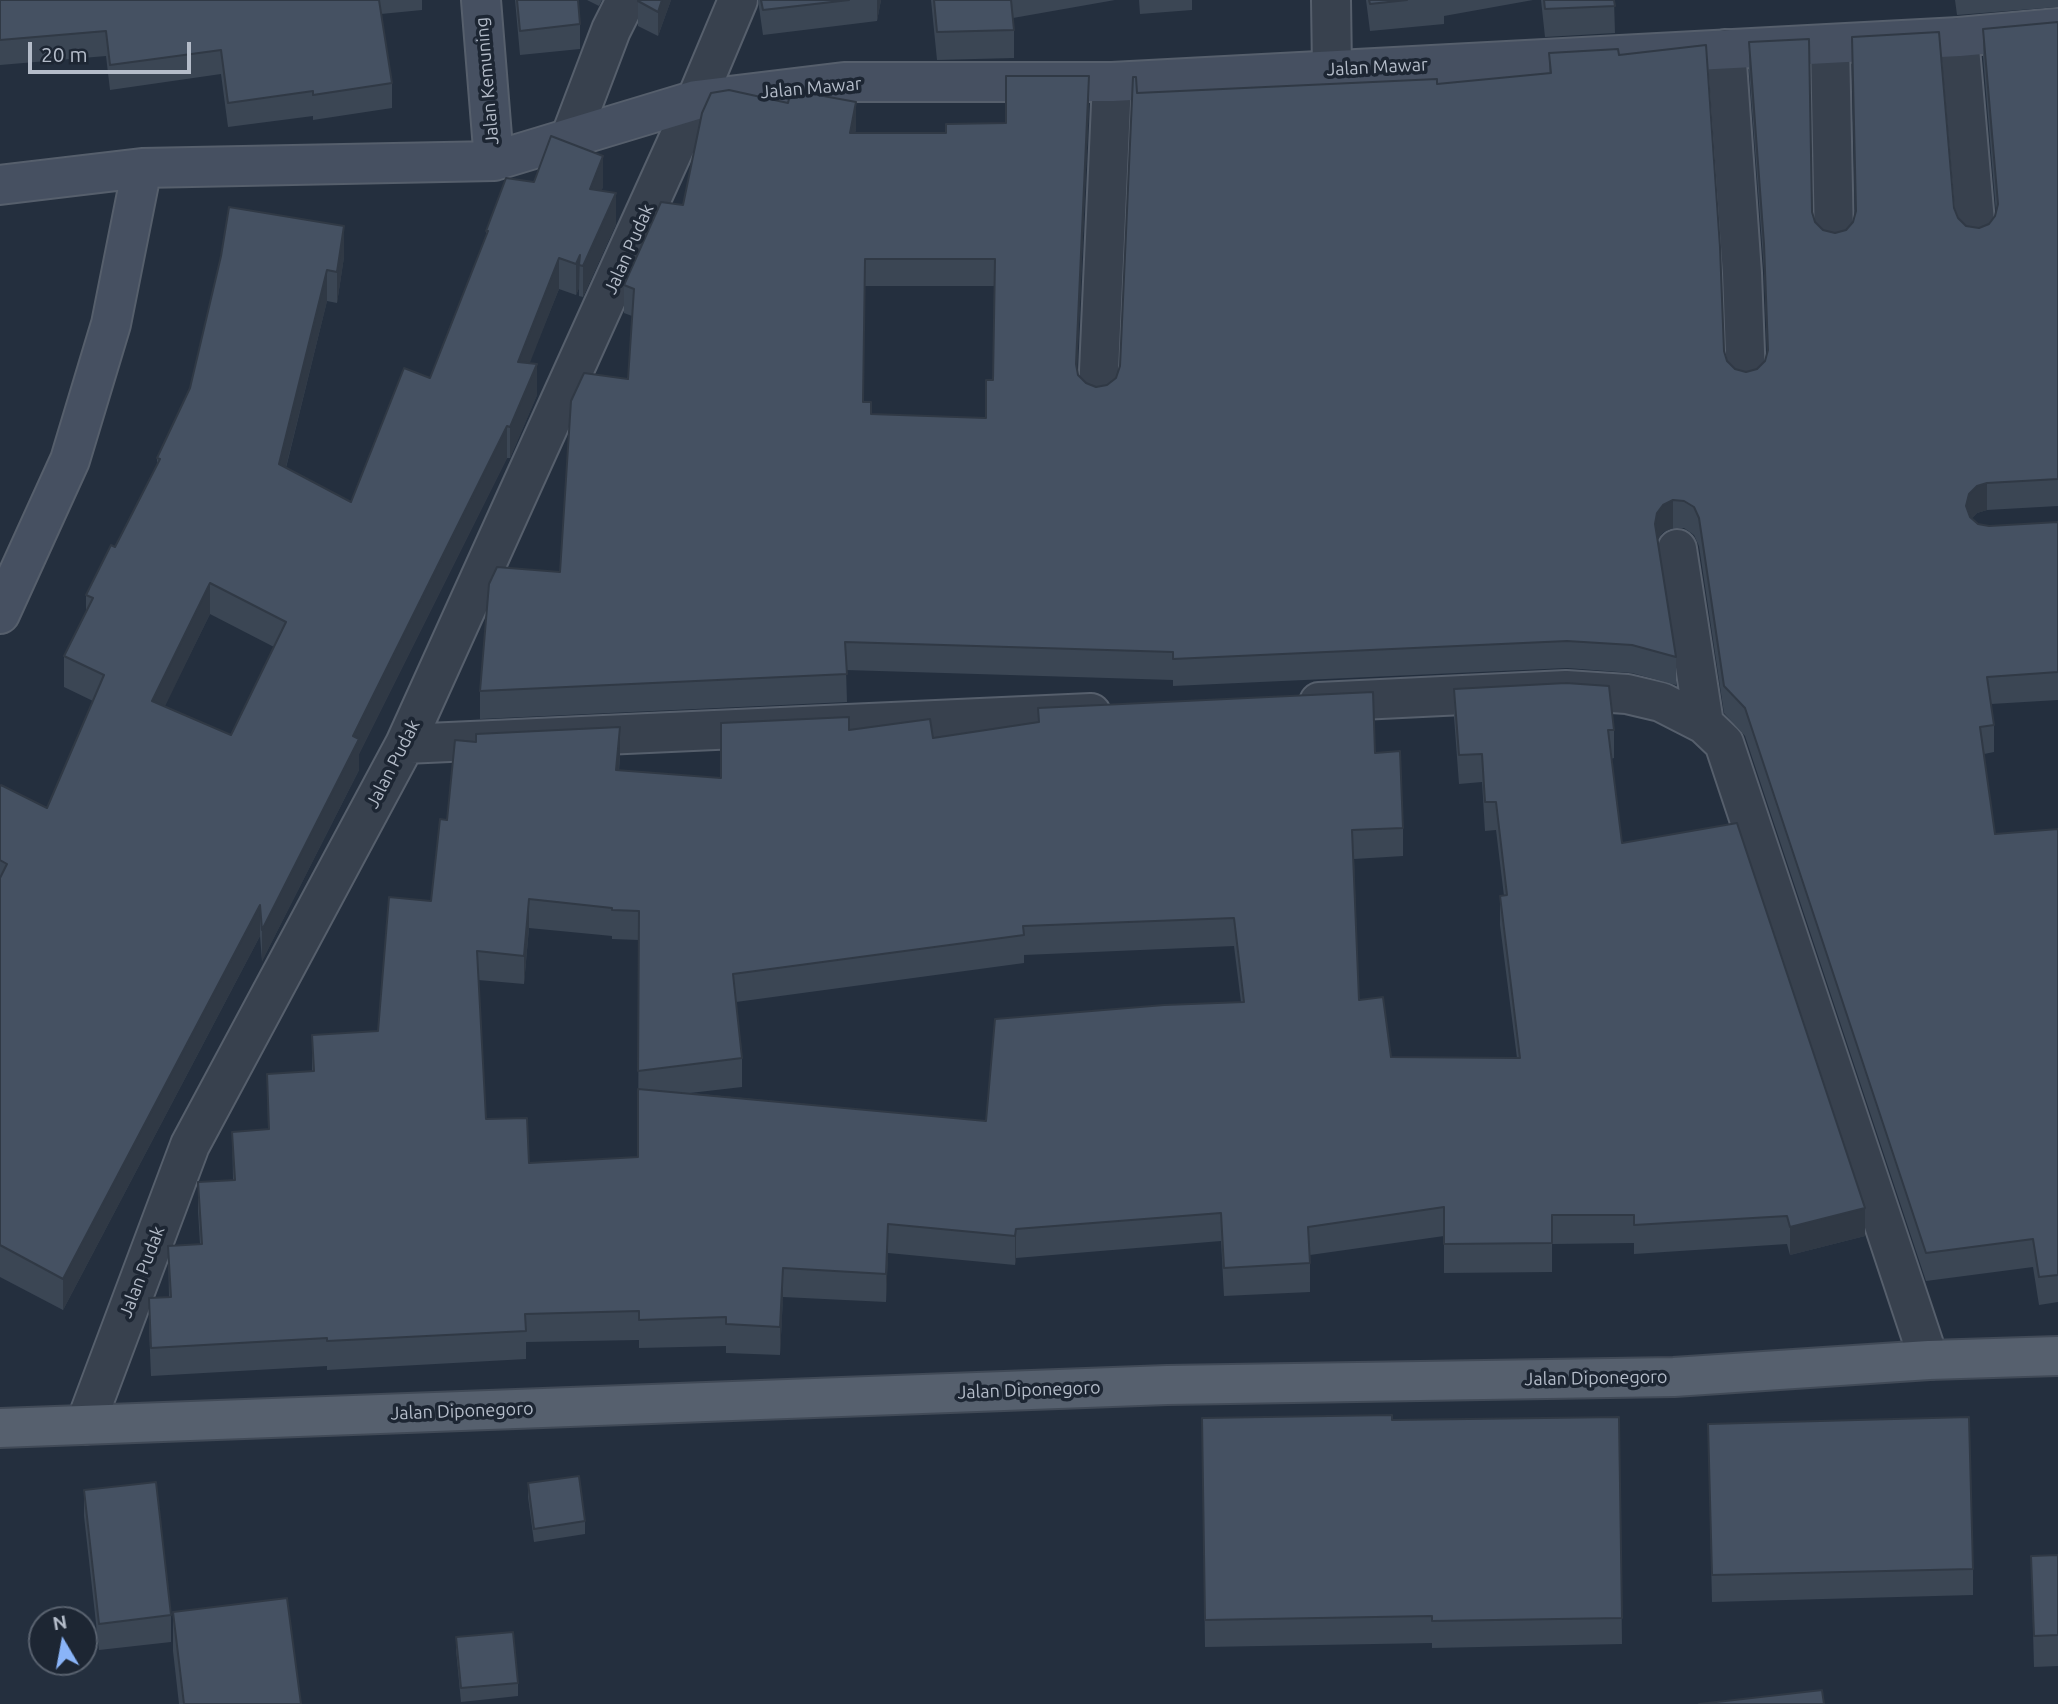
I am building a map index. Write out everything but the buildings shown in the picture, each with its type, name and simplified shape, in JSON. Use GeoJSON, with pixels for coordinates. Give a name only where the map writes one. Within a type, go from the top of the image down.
{"type":"FeatureCollection","features":[{"type":"Feature","properties":{"kind":"main road","name":"Jalan Kemuning"},"geometry":{"type":"LineString","coordinates":[[481,0],[494,161]]}},
{"type":"Feature","properties":{"kind":"main road","name":"Jalan Mawar"},"geometry":{"type":"LineString","coordinates":[[0,185],[142,168],[494,161],[696,100],[844,82],[1112,82],[1959,37],[2058,28]]}},
{"type":"Feature","properties":{"kind":"main road"},"geometry":{"type":"LineString","coordinates":[[0,614],[69,460],[111,324],[142,168]]}},
{"type":"Feature","properties":{"kind":"main road","name":"Jalan Diponegoro"},"geometry":{"type":"LineString","coordinates":[[0,1428],[1167,1385],[1674,1377],[1929,1360],[2058,1356]]}},
{"type":"Feature","properties":{"kind":"street"},"geometry":{"type":"LineString","coordinates":[[570,138],[611,30],[626,0]]}},
{"type":"Feature","properties":{"kind":"street","name":"Jalan Pudak"},"geometry":{"type":"LineString","coordinates":[[85,1425],[190,1145],[404,744],[696,100],[738,0]]}},
{"type":"Feature","properties":{"kind":"street"},"geometry":{"type":"LineString","coordinates":[[1331,0],[1332,69]]}},
{"type":"Feature","properties":{"kind":"street"},"geometry":{"type":"LineString","coordinates":[[1959,37],[1976,234]]}},
{"type":"Feature","properties":{"kind":"street"},"geometry":{"type":"LineString","coordinates":[[1830,44],[1833,239]]}},
{"type":"Feature","properties":{"kind":"street"},"geometry":{"type":"LineString","coordinates":[[1726,49],[1746,378]]}},
{"type":"Feature","properties":{"kind":"street"},"geometry":{"type":"LineString","coordinates":[[1098,393],[1112,82]]}},
{"type":"Feature","properties":{"kind":"street"},"geometry":{"type":"LineString","coordinates":[[1677,549],[1704,724]]}},
{"type":"Feature","properties":{"kind":"street"},"geometry":{"type":"LineString","coordinates":[[1288,703],[1566,690],[1627,694],[1661,702],[1704,724],[1724,743],[1929,1360]]}},
{"type":"Feature","properties":{"kind":"street"},"geometry":{"type":"LineString","coordinates":[[404,744],[1121,711]]}}]}
